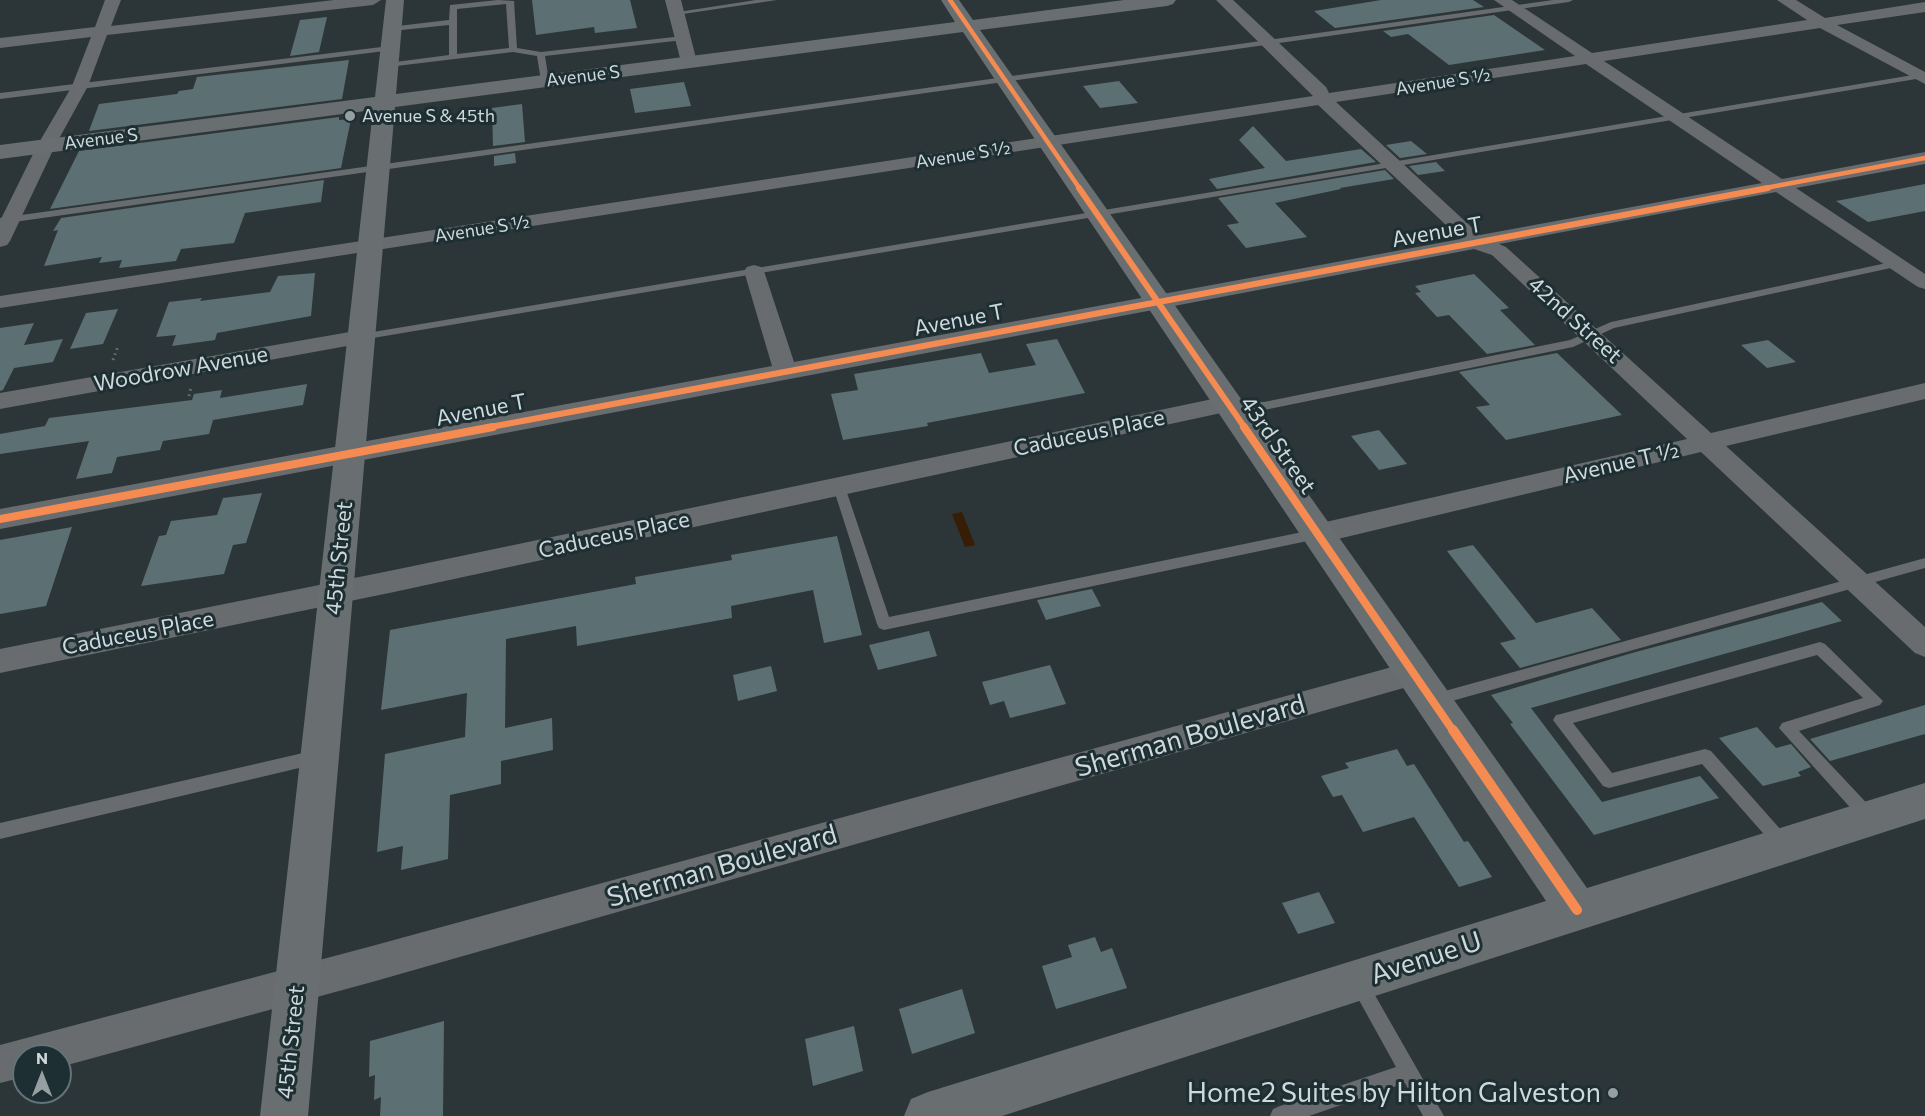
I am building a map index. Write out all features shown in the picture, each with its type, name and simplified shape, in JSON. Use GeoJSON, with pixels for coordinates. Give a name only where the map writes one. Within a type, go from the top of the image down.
{"type":"FeatureCollection","features":[{"type":"Feature","properties":{"kind":"main road","name":"45th Street"},"geometry":{"type":"LineString","coordinates":[[284,1116],[395,0]]}},
{"type":"Feature","properties":{"kind":"main road","name":"43rd Street"},"geometry":{"type":"LineString","coordinates":[[950,0],[1577,910]]}},
{"type":"Feature","properties":{"kind":"main road","name":"Avenue S"},"geometry":{"type":"LineString","coordinates":[[0,152],[1167,0]]}},
{"type":"Feature","properties":{"kind":"main road","name":"Avenue U"},"geometry":{"type":"LineString","coordinates":[[928,1116],[1925,801]]}},
{"type":"Feature","properties":{"kind":"street"},"geometry":{"type":"LineString","coordinates":[[0,241],[5,220],[80,86],[99,31],[113,0]]}},
{"type":"Feature","properties":{"kind":"street"},"geometry":{"type":"LineString","coordinates":[[0,43],[374,0]]}},
{"type":"Feature","properties":{"kind":"street","name":"42nd Street"},"geometry":{"type":"LineString","coordinates":[[1224,0],[1320,91],[1323,100],[1477,243],[1499,251],[1925,645]]}},
{"type":"Feature","properties":{"kind":"street"},"geometry":{"type":"LineString","coordinates":[[1785,0],[1922,77]]}},
{"type":"Feature","properties":{"kind":"street"},"geometry":{"type":"LineString","coordinates":[[1508,4],[1925,284]]}},
{"type":"Feature","properties":{"kind":"street"},"geometry":{"type":"LineString","coordinates":[[675,6],[689,62]]}},
{"type":"Feature","properties":{"kind":"street","name":"Avenue S ½"},"geometry":{"type":"LineString","coordinates":[[0,302],[1925,8]]}},
{"type":"Feature","properties":{"kind":"street","name":"Avenue T"},"geometry":{"type":"LineString","coordinates":[[0,519],[1925,158]]}},
{"type":"Feature","properties":{"kind":"street"},"geometry":{"type":"LineString","coordinates":[[754,271],[785,370]]}},
{"type":"Feature","properties":{"kind":"street","name":"Woodrow Avenue"},"geometry":{"type":"LineString","coordinates":[[0,400],[361,337]]}},
{"type":"Feature","properties":{"kind":"street","name":"Avenue T ½"},"geometry":{"type":"LineString","coordinates":[[1317,534],[1925,391]]}},
{"type":"Feature","properties":{"kind":"street","name":"Caduceus Place"},"geometry":{"type":"LineString","coordinates":[[0,661],[336,593],[1227,404]]}},
{"type":"Feature","properties":{"kind":"street","name":"Sherman Boulevard"},"geometry":{"type":"LineString","coordinates":[[72,1045],[1414,674]]}},
{"type":"Feature","properties":{"kind":"lane"},"geometry":{"type":"LineString","coordinates":[[453,57],[453,7],[510,0],[513,50]]}},
{"type":"Feature","properties":{"kind":"lane"},"geometry":{"type":"LineString","coordinates":[[675,6],[773,0]]}},
{"type":"Feature","properties":{"kind":"lane"},"geometry":{"type":"LineString","coordinates":[[5,220],[1270,43],[1508,4],[1569,0]]}},
{"type":"Feature","properties":{"kind":"lane"},"geometry":{"type":"LineString","coordinates":[[0,96],[390,47],[453,22]]}},
{"type":"Feature","properties":{"kind":"lane"},"geometry":{"type":"LineString","coordinates":[[390,47],[453,57],[513,50],[541,54],[683,38]]}},
{"type":"Feature","properties":{"kind":"lane"},"geometry":{"type":"LineString","coordinates":[[541,54],[545,81]]}},
{"type":"Feature","properties":{"kind":"lane"},"geometry":{"type":"LineString","coordinates":[[361,337],[1922,77]]}},
{"type":"Feature","properties":{"kind":"lane"},"geometry":{"type":"LineString","coordinates":[[1227,404],[1264,406],[1573,343],[1611,325],[1896,264]]}},
{"type":"Feature","properties":{"kind":"lane"},"geometry":{"type":"LineString","coordinates":[[839,487],[884,624],[1317,534]]}},
{"type":"Feature","properties":{"kind":"lane"},"geometry":{"type":"LineString","coordinates":[[1432,701],[1925,563]]}},
{"type":"Feature","properties":{"kind":"lane"},"geometry":{"type":"LineString","coordinates":[[1785,846],[1705,756],[1609,781],[1561,720],[1820,648],[1875,701],[1787,728],[1871,819]]}},
{"type":"Feature","properties":{"kind":"lane"},"geometry":{"type":"LineString","coordinates":[[0,831],[320,756]]}},
{"type":"Feature","properties":{"kind":"lane"},"geometry":{"type":"LineString","coordinates":[[1357,980],[1434,1116]]}},
{"type":"Feature","properties":{"kind":"lane"},"geometry":{"type":"LineString","coordinates":[[1280,1116],[1410,1072]]}},
{"type":"Feature","properties":{"kind":"shaded area"},"geometry":{"type":"Polygon","coordinates":[[[962,512],[975,545],[965,547],[952,514],[962,512]]]}},
{"type":"Feature","properties":{"kind":"building"},"geometry":{"type":"Polygon","coordinates":[[[532,0],[630,0],[637,28],[595,33],[594,27],[536,35],[532,0]]]}},
{"type":"Feature","properties":{"kind":"building"},"geometry":{"type":"Polygon","coordinates":[[[1381,0],[1473,0],[1484,7],[1335,28],[1314,11],[1381,0]]]}},
{"type":"Feature","properties":{"kind":"building"},"geometry":{"type":"Polygon","coordinates":[[[1494,15],[1545,50],[1449,65],[1408,34],[1391,37],[1383,31],[1494,15]]]}},
{"type":"Feature","properties":{"kind":"building"},"geometry":{"type":"Polygon","coordinates":[[[327,17],[319,52],[290,56],[300,20],[327,17]]]}},
{"type":"Feature","properties":{"kind":"building"},"geometry":{"type":"Polygon","coordinates":[[[349,60],[342,99],[89,131],[99,104],[177,94],[179,91],[193,89],[197,77],[349,60]]]}},
{"type":"Feature","properties":{"kind":"building"},"geometry":{"type":"Polygon","coordinates":[[[1119,81],[1138,103],[1100,108],[1083,86],[1119,81]]]}},
{"type":"Feature","properties":{"kind":"building"},"geometry":{"type":"Polygon","coordinates":[[[684,82],[691,106],[635,113],[630,89],[684,82]]]}},
{"type":"Feature","properties":{"kind":"building"},"geometry":{"type":"Polygon","coordinates":[[[522,104],[525,142],[493,146],[492,108],[522,104]]]}},
{"type":"Feature","properties":{"kind":"building"},"geometry":{"type":"Polygon","coordinates":[[[339,117],[339,120],[351,119],[341,168],[50,209],[79,151],[339,117]]]}},
{"type":"Feature","properties":{"kind":"building"},"geometry":{"type":"Polygon","coordinates":[[[1253,126],[1286,161],[1361,149],[1376,162],[1217,189],[1209,179],[1265,168],[1239,140],[1253,126]]]}},
{"type":"Feature","properties":{"kind":"building"},"geometry":{"type":"Polygon","coordinates":[[[1411,141],[1427,154],[1400,158],[1386,145],[1411,141]]]}},
{"type":"Feature","properties":{"kind":"building"},"geometry":{"type":"Polygon","coordinates":[[[515,153],[516,163],[494,166],[494,156],[515,153]]]}},
{"type":"Feature","properties":{"kind":"building"},"geometry":{"type":"Polygon","coordinates":[[[1436,162],[1445,171],[1418,175],[1409,166],[1436,162]]]}},
{"type":"Feature","properties":{"kind":"building"},"geometry":{"type":"Polygon","coordinates":[[[1385,170],[1394,179],[1340,188],[1275,203],[1307,237],[1246,248],[1227,225],[1239,223],[1218,198],[1385,170]]]}},
{"type":"Feature","properties":{"kind":"building"},"geometry":{"type":"Polygon","coordinates":[[[324,180],[321,202],[245,213],[234,243],[181,249],[176,261],[119,268],[122,260],[99,263],[102,257],[44,266],[58,230],[53,231],[61,218],[324,180]]]}},
{"type":"Feature","properties":{"kind":"building"},"geometry":{"type":"Polygon","coordinates":[[[1925,184],[1925,211],[1868,222],[1836,201],[1925,184]]]}},
{"type":"Feature","properties":{"kind":"building"},"geometry":{"type":"Polygon","coordinates":[[[315,273],[311,316],[217,333],[215,340],[172,346],[176,335],[156,337],[169,302],[202,298],[200,301],[270,292],[278,276],[315,273]]]}},
{"type":"Feature","properties":{"kind":"building"},"geometry":{"type":"Polygon","coordinates":[[[1474,274],[1509,308],[1500,310],[1535,345],[1487,354],[1449,315],[1437,317],[1415,293],[1421,292],[1415,286],[1474,274]]]}},
{"type":"Feature","properties":{"kind":"building"},"geometry":{"type":"Polygon","coordinates":[[[118,309],[103,344],[70,349],[86,313],[118,309]]]}},
{"type":"Feature","properties":{"kind":"building"},"geometry":{"type":"Polygon","coordinates":[[[34,323],[24,345],[63,339],[53,362],[14,368],[3,390],[0,391],[0,328],[34,323]]]}},
{"type":"Feature","properties":{"kind":"building"},"geometry":{"type":"Polygon","coordinates":[[[1057,339],[1085,393],[927,423],[928,426],[843,440],[831,394],[858,390],[854,374],[981,353],[989,373],[1036,365],[1026,344],[1057,339]]]}},
{"type":"Feature","properties":{"kind":"building"},"geometry":{"type":"Polygon","coordinates":[[[1768,340],[1796,362],[1767,368],[1741,345],[1768,340]]]}},
{"type":"Feature","properties":{"kind":"building"},"geometry":{"type":"Polygon","coordinates":[[[1557,353],[1622,415],[1506,440],[1476,407],[1490,405],[1459,372],[1557,353]]]}},
{"type":"Feature","properties":{"kind":"building"},"geometry":{"type":"Polygon","coordinates":[[[307,384],[303,405],[213,420],[209,434],[163,441],[160,450],[117,457],[112,473],[76,479],[89,441],[0,454],[0,434],[45,426],[49,418],[192,400],[194,394],[222,390],[220,398],[307,384]]]}},
{"type":"Feature","properties":{"kind":"building"},"geometry":{"type":"Polygon","coordinates":[[[1379,430],[1407,464],[1379,470],[1351,436],[1379,430]]]}},
{"type":"Feature","properties":{"kind":"building"},"geometry":{"type":"Polygon","coordinates":[[[262,493],[246,543],[233,545],[224,574],[141,586],[159,536],[166,535],[171,521],[217,515],[223,498],[262,493]]]}},
{"type":"Feature","properties":{"kind":"building"},"geometry":{"type":"Polygon","coordinates":[[[72,527],[46,606],[0,614],[0,540],[72,527]]]}},
{"type":"Feature","properties":{"kind":"building"},"geometry":{"type":"Polygon","coordinates":[[[837,536],[862,635],[824,643],[813,590],[731,606],[732,618],[577,646],[576,626],[506,639],[505,728],[552,718],[553,750],[501,761],[501,784],[450,795],[448,859],[401,870],[403,846],[377,852],[385,754],[465,737],[467,693],[381,710],[390,630],[636,584],[635,577],[732,560],[731,555],[837,536]]]}},
{"type":"Feature","properties":{"kind":"building"},"geometry":{"type":"Polygon","coordinates":[[[1473,545],[1536,623],[1592,608],[1621,640],[1520,668],[1500,643],[1516,639],[1447,551],[1473,545]]]}},
{"type":"Feature","properties":{"kind":"building"},"geometry":{"type":"Polygon","coordinates":[[[1092,589],[1101,606],[1046,620],[1037,600],[1092,589]]]}},
{"type":"Feature","properties":{"kind":"building"},"geometry":{"type":"Polygon","coordinates":[[[1822,602],[1842,621],[1531,708],[1602,802],[1700,776],[1719,798],[1594,835],[1510,724],[1513,723],[1491,695],[1632,653],[1822,602]]]}},
{"type":"Feature","properties":{"kind":"building"},"geometry":{"type":"Polygon","coordinates":[[[929,631],[937,656],[878,670],[869,645],[929,631]]]}},
{"type":"Feature","properties":{"kind":"building"},"geometry":{"type":"Polygon","coordinates":[[[1050,665],[1066,704],[1010,718],[1004,701],[990,705],[982,682],[1050,665]]]}},
{"type":"Feature","properties":{"kind":"building"},"geometry":{"type":"Polygon","coordinates":[[[771,666],[777,691],[738,701],[733,675],[771,666]]]}},
{"type":"Feature","properties":{"kind":"building"},"geometry":{"type":"Polygon","coordinates":[[[1925,705],[1925,734],[1830,761],[1810,739],[1925,705]]]}},
{"type":"Feature","properties":{"kind":"building"},"geometry":{"type":"Polygon","coordinates":[[[1757,727],[1776,748],[1791,744],[1811,767],[1798,772],[1801,776],[1763,786],[1719,738],[1757,727]]]}},
{"type":"Feature","properties":{"kind":"building"},"geometry":{"type":"Polygon","coordinates":[[[1397,749],[1407,766],[1414,764],[1464,842],[1468,841],[1492,877],[1459,887],[1414,817],[1363,832],[1342,795],[1333,797],[1321,776],[1349,768],[1345,763],[1397,749]]]}},
{"type":"Feature","properties":{"kind":"building"},"geometry":{"type":"Polygon","coordinates":[[[1319,892],[1335,923],[1298,934],[1282,903],[1319,892]]]}},
{"type":"Feature","properties":{"kind":"building"},"geometry":{"type":"Polygon","coordinates":[[[1095,937],[1101,952],[1112,948],[1127,988],[1056,1009],[1042,966],[1072,957],[1068,945],[1095,937]]]}},
{"type":"Feature","properties":{"kind":"building"},"geometry":{"type":"Polygon","coordinates":[[[962,989],[975,1033],[912,1054],[899,1009],[962,989]]]}},
{"type":"Feature","properties":{"kind":"building"},"geometry":{"type":"Polygon","coordinates":[[[444,1021],[443,1116],[380,1116],[381,1097],[374,1100],[375,1075],[369,1077],[370,1041],[444,1021]]]}},
{"type":"Feature","properties":{"kind":"building"},"geometry":{"type":"Polygon","coordinates":[[[854,1026],[863,1071],[813,1086],[805,1039],[854,1026]]]}},
{"type":"Feature","properties":{"kind":"cycle path"},"geometry":{"type":"LineString","coordinates":[[950,0],[1577,910]]}},
{"type":"Feature","properties":{"kind":"cycle path"},"geometry":{"type":"LineString","coordinates":[[0,519],[1925,158]]}},
{"type":"Feature","properties":{"kind":"place","name":"Avenue S & 45th"},"geometry":{"type":"Point","coordinates":[350,116]}},
{"type":"Feature","properties":{"kind":"place","name":"Home2 Suites by Hilton Galveston"},"geometry":{"type":"Point","coordinates":[1613,1093]}}]}
